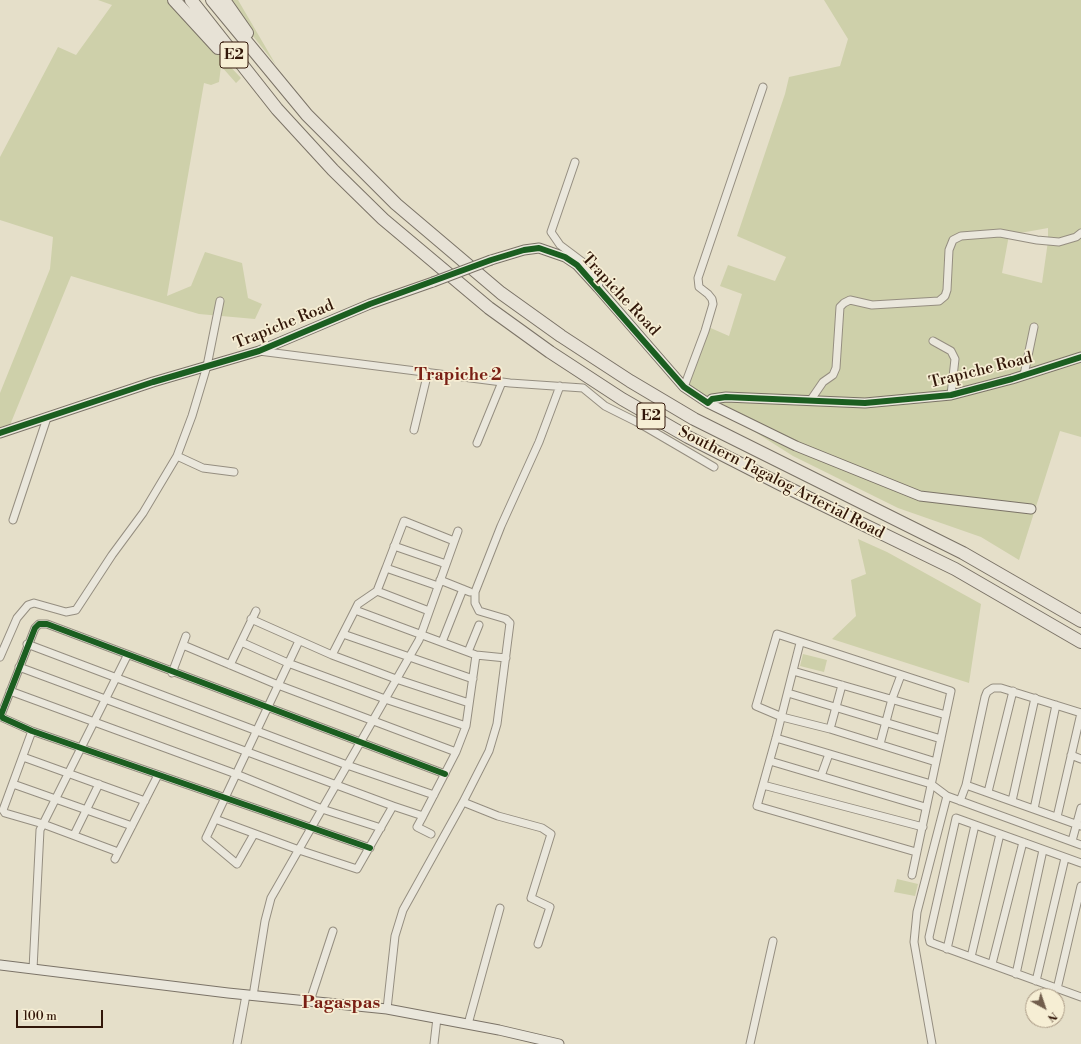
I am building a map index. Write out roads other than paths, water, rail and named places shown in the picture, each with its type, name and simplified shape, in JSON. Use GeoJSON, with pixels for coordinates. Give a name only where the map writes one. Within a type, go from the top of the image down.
{"type":"FeatureCollection","features":[{"type":"Feature","properties":{"kind":"highway"},"geometry":{"type":"LineString","coordinates":[[174,0],[277,109]]}},
{"type":"Feature","properties":{"kind":"highway","name":"Southern Tagalog Arterial Road"},"geometry":{"type":"LineString","coordinates":[[191,0],[277,109],[333,170],[383,219],[489,308],[550,352],[622,398],[688,437],[780,484],[955,569],[1081,642]]}},
{"type":"Feature","properties":{"kind":"highway","name":"Southern Tagalog Arterial Road"},"geometry":{"type":"LineString","coordinates":[[212,0],[293,98],[343,152],[396,204],[501,293],[561,336],[630,381],[694,419],[962,552],[1081,621]]}},
{"type":"Feature","properties":{"kind":"highway"},"geometry":{"type":"LineString","coordinates":[[224,0],[293,98]]}},
{"type":"Feature","properties":{"kind":"street"},"geometry":{"type":"LineString","coordinates":[[684,387],[705,331],[712,304],[712,299],[699,287],[698,278],[763,87]]}},
{"type":"Feature","properties":{"kind":"street"},"geometry":{"type":"LineString","coordinates":[[575,162],[551,232],[560,245],[584,263],[594,274],[598,283],[598,288]]}},
{"type":"Feature","properties":{"kind":"street"},"geometry":{"type":"LineString","coordinates":[[810,401],[823,382],[833,375],[836,368],[840,307],[844,303],[850,300],[872,305],[939,301],[945,296],[947,290],[948,250],[953,240],[961,236],[1000,233],[1037,240],[1059,242],[1076,237],[1081,232]]}},
{"type":"Feature","properties":{"kind":"street","name":"Trapiche Road"},"geometry":{"type":"LineString","coordinates":[[0,433],[153,382],[259,352],[370,304],[491,260],[524,250],[539,248],[565,257],[578,265],[684,387],[708,403],[712,399],[726,397],[865,403],[951,395],[1081,358]]}},
{"type":"Feature","properties":{"kind":"street"},"geometry":{"type":"LineString","coordinates":[[0,657],[17,618],[28,605],[34,603],[66,612],[73,612],[80,606],[112,555],[143,513],[177,456],[192,416],[207,366],[220,300]]}},
{"type":"Feature","properties":{"kind":"street"},"geometry":{"type":"LineString","coordinates":[[1024,375],[1034,327]]}},
{"type":"Feature","properties":{"kind":"street"},"geometry":{"type":"LineString","coordinates":[[932,341],[953,355],[955,359],[951,395]]}},
{"type":"Feature","properties":{"kind":"street"},"geometry":{"type":"LineString","coordinates":[[259,352],[502,382],[583,388],[605,406],[637,422],[714,467]]}},
{"type":"Feature","properties":{"kind":"street"},"geometry":{"type":"LineString","coordinates":[[414,430],[428,372]]}},
{"type":"Feature","properties":{"kind":"street"},"geometry":{"type":"LineString","coordinates":[[477,443],[502,382]]}},
{"type":"Feature","properties":{"kind":"street"},"geometry":{"type":"LineString","coordinates":[[387,1009],[395,936],[403,910],[463,802],[489,751],[497,724],[510,623],[506,618],[479,611],[475,603],[475,592],[501,526],[539,442],[560,386]]}},
{"type":"Feature","properties":{"kind":"street"},"geometry":{"type":"LineString","coordinates":[[708,403],[796,446],[920,496],[1031,509]]}},
{"type":"Feature","properties":{"kind":"street"},"geometry":{"type":"LineString","coordinates":[[13,520],[48,418]]}},
{"type":"Feature","properties":{"kind":"street"},"geometry":{"type":"LineString","coordinates":[[177,456],[203,468],[234,472]]}},
{"type":"Feature","properties":{"kind":"street"},"geometry":{"type":"LineString","coordinates":[[332,655],[358,604],[377,591],[404,521],[454,541]]}},
{"type":"Feature","properties":{"kind":"street"},"geometry":{"type":"LineString","coordinates":[[236,1044],[249,995],[271,898],[421,634],[458,531]]}},
{"type":"Feature","properties":{"kind":"street"},"geometry":{"type":"LineString","coordinates":[[394,546],[446,564]]}},
{"type":"Feature","properties":{"kind":"street"},"geometry":{"type":"LineString","coordinates":[[386,568],[466,591],[442,642]]}},
{"type":"Feature","properties":{"kind":"street"},"geometry":{"type":"LineString","coordinates":[[377,591],[429,611]]}},
{"type":"Feature","properties":{"kind":"street"},"geometry":{"type":"LineString","coordinates":[[230,665],[256,610]]}},
{"type":"Feature","properties":{"kind":"street"},"geometry":{"type":"LineString","coordinates":[[355,610],[476,655],[506,658]]}},
{"type":"Feature","properties":{"kind":"street"},"geometry":{"type":"LineString","coordinates":[[251,619],[332,655],[396,679],[470,703]]}},
{"type":"Feature","properties":{"kind":"street"},"geometry":{"type":"LineString","coordinates":[[370,848],[310,829],[32,731],[2,716],[34,628],[40,624],[47,624],[127,656],[445,774]]}},
{"type":"Feature","properties":{"kind":"street"},"geometry":{"type":"LineString","coordinates":[[468,652],[479,625]]}},
{"type":"Feature","properties":{"kind":"street"},"geometry":{"type":"LineString","coordinates":[[343,634],[473,679]]}},
{"type":"Feature","properties":{"kind":"street"},"geometry":{"type":"LineString","coordinates":[[912,876],[916,852],[923,827],[925,807],[936,762],[951,691],[800,643],[777,634],[756,706],[782,717],[830,729],[936,762]]}},
{"type":"Feature","properties":{"kind":"street"},"geometry":{"type":"LineString","coordinates":[[172,672],[186,636]]}},
{"type":"Feature","properties":{"kind":"street"},"geometry":{"type":"LineString","coordinates":[[254,834],[237,864],[206,838],[299,641]]}},
{"type":"Feature","properties":{"kind":"street"},"geometry":{"type":"LineString","coordinates":[[241,642],[288,663],[384,699],[466,726]]}},
{"type":"Feature","properties":{"kind":"street"},"geometry":{"type":"LineString","coordinates":[[800,643],[782,717],[757,806],[916,852]]}},
{"type":"Feature","properties":{"kind":"street"},"geometry":{"type":"LineString","coordinates":[[27,644],[347,765],[434,795]]}},
{"type":"Feature","properties":{"kind":"street"},"geometry":{"type":"LineString","coordinates":[[183,645],[278,685],[456,752]]}},
{"type":"Feature","properties":{"kind":"street"},"geometry":{"type":"LineString","coordinates":[[431,834],[417,827],[456,752],[466,726],[476,655]]}},
{"type":"Feature","properties":{"kind":"street"},"geometry":{"type":"LineString","coordinates":[[33,969],[40,830],[127,656]]}},
{"type":"Feature","properties":{"kind":"street"},"geometry":{"type":"LineString","coordinates":[[19,667],[335,785],[423,816]]}},
{"type":"Feature","properties":{"kind":"street"},"geometry":{"type":"LineString","coordinates":[[793,671],[946,715]]}},
{"type":"Feature","properties":{"kind":"street"},"geometry":{"type":"LineString","coordinates":[[880,744],[892,699],[901,675]]}},
{"type":"Feature","properties":{"kind":"street"},"geometry":{"type":"LineString","coordinates":[[830,729],[842,685]]}},
{"type":"Feature","properties":{"kind":"street"},"geometry":{"type":"LineString","coordinates":[[960,801],[966,785],[987,692],[992,688],[1013,691],[1081,713],[1057,817]]}},
{"type":"Feature","properties":{"kind":"street"},"geometry":{"type":"LineString","coordinates":[[988,792],[1013,691]]}},
{"type":"Feature","properties":{"kind":"street"},"geometry":{"type":"LineString","coordinates":[[10,692],[236,774],[322,808],[381,828]]}},
{"type":"Feature","properties":{"kind":"street"},"geometry":{"type":"LineString","coordinates":[[788,694],[941,738]]}},
{"type":"Feature","properties":{"kind":"street"},"geometry":{"type":"LineString","coordinates":[[1012,801],[1035,698]]}},
{"type":"Feature","properties":{"kind":"street"},"geometry":{"type":"LineString","coordinates":[[1034,809],[1056,705]]}},
{"type":"Feature","properties":{"kind":"street"},"geometry":{"type":"LineString","coordinates":[[32,731],[3,810],[5,813],[74,835],[116,855],[158,775]]}},
{"type":"Feature","properties":{"kind":"street"},"geometry":{"type":"LineString","coordinates":[[776,738],[931,784],[947,796],[1081,845]]}},
{"type":"Feature","properties":{"kind":"street"},"geometry":{"type":"LineString","coordinates":[[821,776],[829,754]]}},
{"type":"Feature","properties":{"kind":"street"},"geometry":{"type":"LineString","coordinates":[[1071,755],[1081,759]]}},
{"type":"Feature","properties":{"kind":"street"},"geometry":{"type":"LineString","coordinates":[[23,757],[145,801]]}},
{"type":"Feature","properties":{"kind":"street"},"geometry":{"type":"LineString","coordinates":[[770,761],[925,807]]}},
{"type":"Feature","properties":{"kind":"street"},"geometry":{"type":"LineString","coordinates":[[13,784],[132,826]]}},
{"type":"Feature","properties":{"kind":"street"},"geometry":{"type":"LineString","coordinates":[[74,835],[99,784]]}},
{"type":"Feature","properties":{"kind":"street"},"geometry":{"type":"LineString","coordinates":[[763,785],[923,827]]}},
{"type":"Feature","properties":{"kind":"street"},"geometry":{"type":"LineString","coordinates":[[966,785],[1079,825]]}},
{"type":"Feature","properties":{"kind":"street"},"geometry":{"type":"LineString","coordinates":[[932,1044],[914,942],[917,912],[947,796]]}},
{"type":"Feature","properties":{"kind":"street"},"geometry":{"type":"LineString","coordinates":[[463,802],[498,816],[542,828],[551,834],[531,898],[550,907],[538,944]]}},
{"type":"Feature","properties":{"kind":"street"},"geometry":{"type":"LineString","coordinates":[[215,819],[299,850],[357,869],[393,806]]}},
{"type":"Feature","properties":{"kind":"street"},"geometry":{"type":"LineString","coordinates":[[1072,841],[1079,825],[1081,808]]}},
{"type":"Feature","properties":{"kind":"street"},"geometry":{"type":"LineString","coordinates":[[1054,988],[992,964],[947,949],[930,942],[928,937],[954,821],[956,818],[960,818],[975,825],[1081,863]]}},
{"type":"Feature","properties":{"kind":"street"},"geometry":{"type":"LineString","coordinates":[[947,949],[975,825]]}},
{"type":"Feature","properties":{"kind":"street"},"geometry":{"type":"LineString","coordinates":[[971,958],[1000,834]]}},
{"type":"Feature","properties":{"kind":"street"},"geometry":{"type":"LineString","coordinates":[[992,964],[1023,842]]}},
{"type":"Feature","properties":{"kind":"street"},"geometry":{"type":"LineString","coordinates":[[1016,974],[1043,850]]}},
{"type":"Feature","properties":{"kind":"street"},"geometry":{"type":"LineString","coordinates":[[1036,981],[1065,858]]}},
{"type":"Feature","properties":{"kind":"street"},"geometry":{"type":"LineString","coordinates":[[1057,988],[1081,886]]}},
{"type":"Feature","properties":{"kind":"street"},"geometry":{"type":"LineString","coordinates":[[468,1024],[500,908]]}},
{"type":"Feature","properties":{"kind":"street"},"geometry":{"type":"LineString","coordinates":[[310,1001],[333,931]]}},
{"type":"Feature","properties":{"kind":"street"},"geometry":{"type":"LineString","coordinates":[[750,1044],[773,941]]}},
{"type":"Feature","properties":{"kind":"street"},"geometry":{"type":"LineString","coordinates":[[0,965],[249,995],[387,1009],[468,1024],[560,1044]]}},
{"type":"Feature","properties":{"kind":"street"},"geometry":{"type":"LineString","coordinates":[[1065,992],[1081,997]]}},
{"type":"Feature","properties":{"kind":"street"},"geometry":{"type":"LineString","coordinates":[[434,1044],[437,1018]]}},
{"type":"Feature","properties":{"kind":"district","name":"Trapiche 2"},"geometry":{"type":"Point","coordinates":[458,376]}},
{"type":"Feature","properties":{"kind":"district","name":"Pagaspas"},"geometry":{"type":"Point","coordinates":[341,1004]}}]}
